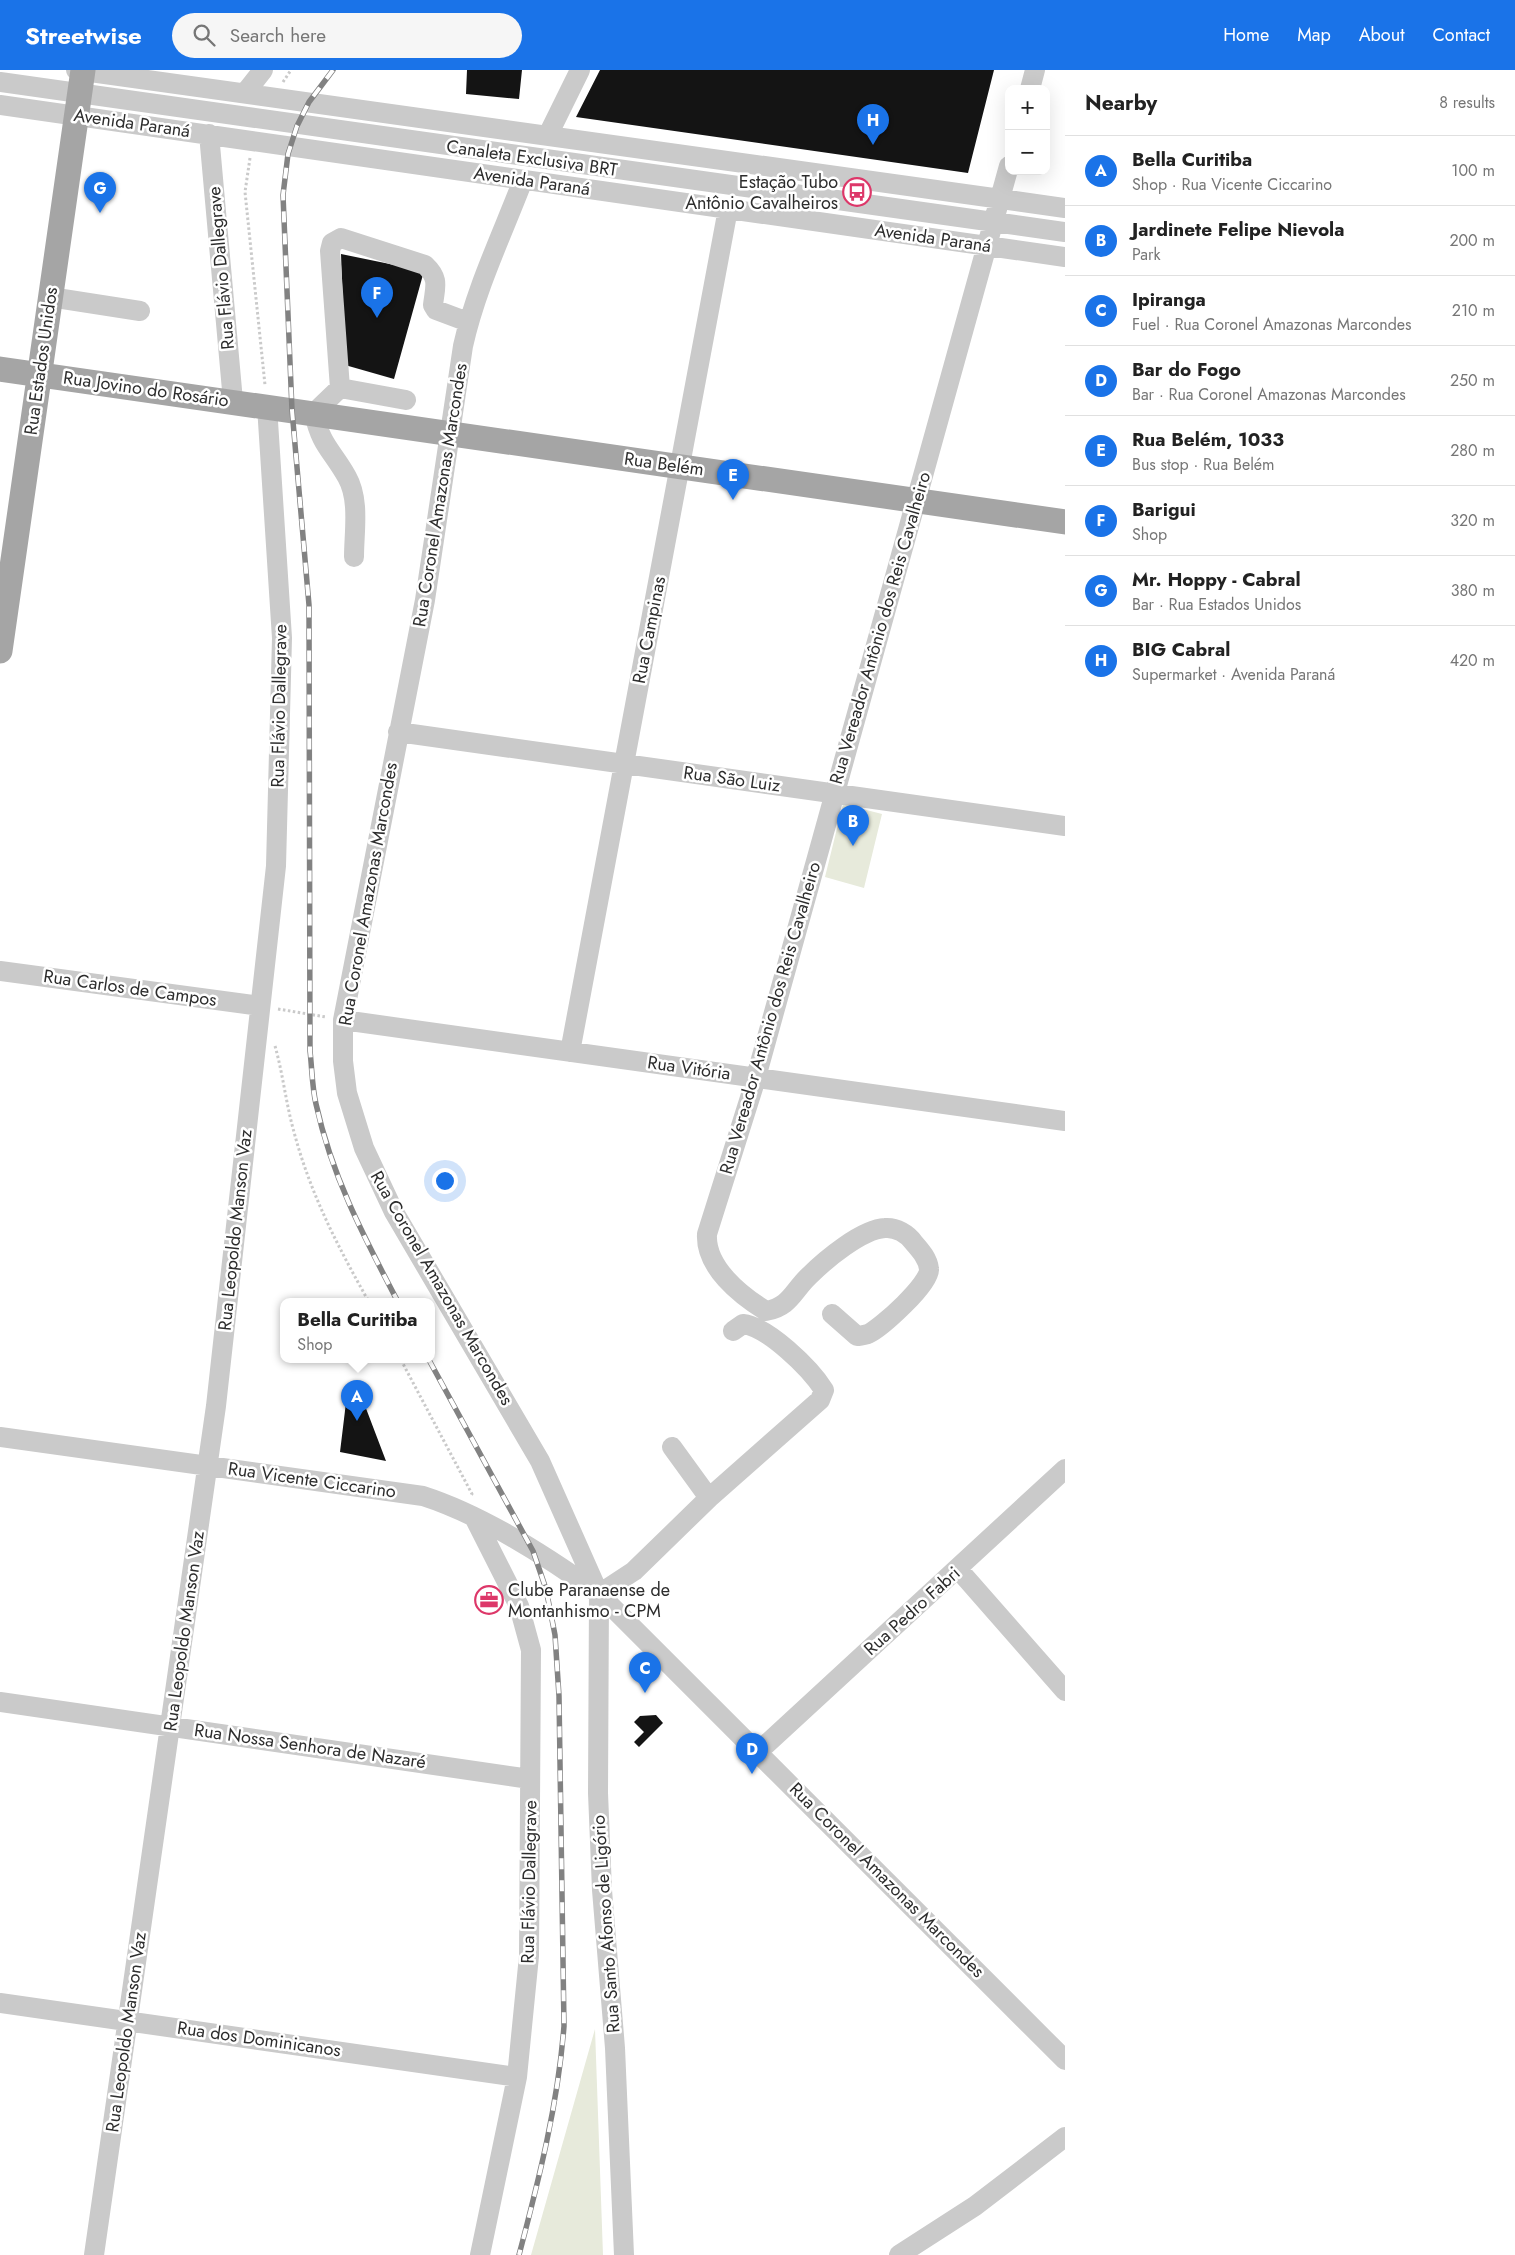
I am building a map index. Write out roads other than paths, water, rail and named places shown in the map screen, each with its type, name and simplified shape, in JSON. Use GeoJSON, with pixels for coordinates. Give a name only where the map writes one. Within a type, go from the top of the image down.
{"type":"FeatureCollection","features":[{"type":"Feature","properties":{"kind":"main road","name":"Rua Estados Unidos"},"geometry":{"type":"LineString","coordinates":[[0,652],[79,84]]}},
{"type":"Feature","properties":{"kind":"main road","name":"Rua Jovino do Rosário"},"geometry":{"type":"LineString","coordinates":[[0,369],[233,401],[266,396],[303,411]]}},
{"type":"Feature","properties":{"kind":"main road","name":"Rua Belém"},"geometry":{"type":"LineString","coordinates":[[303,411],[1065,522]]}},
{"type":"Feature","properties":{"kind":"street"},"geometry":{"type":"LineString","coordinates":[[245,93],[262,70]]}},
{"type":"Feature","properties":{"kind":"street"},"geometry":{"type":"LineString","coordinates":[[548,135],[580,70]]}},
{"type":"Feature","properties":{"kind":"street"},"geometry":{"type":"LineString","coordinates":[[1031,85],[1035,70]]}},
{"type":"Feature","properties":{"kind":"street","name":"Canaleta Exclusiva BRT"},"geometry":{"type":"LineString","coordinates":[[0,82],[79,84],[1065,232]]}},
{"type":"Feature","properties":{"kind":"street","name":"Avenida Paraná"},"geometry":{"type":"LineString","coordinates":[[79,84],[209,134],[1065,257]]}},
{"type":"Feature","properties":{"kind":"street","name":"Avenida Paraná"},"geometry":{"type":"LineString","coordinates":[[0,105],[79,84],[245,93],[1065,208]]}},
{"type":"Feature","properties":{"kind":"street","name":"Rua Flávio Dallegrave"},"geometry":{"type":"LineString","coordinates":[[209,134],[233,401]]}},
{"type":"Feature","properties":{"kind":"street","name":"Rua Vereador Antônio dos Reis Cavalheiro"},"geometry":{"type":"LineString","coordinates":[[832,1314],[857,1336],[869,1333],[898,1310],[926,1282],[930,1270],[924,1255],[912,1240],[897,1229],[885,1228],[870,1231],[848,1245],[808,1277],[780,1309],[766,1311],[750,1301],[711,1259],[706,1247],[707,1234],[756,1078],[1006,175]]}},
{"type":"Feature","properties":{"kind":"street","name":"Rua Coronel Amazonas Marcondes"},"geometry":{"type":"LineString","coordinates":[[523,180],[468,322],[463,346],[425,600],[343,1020],[343,1062],[347,1093],[354,1121],[373,1169],[408,1235],[540,1461],[599,1594],[1065,2060]]}},
{"type":"Feature","properties":{"kind":"street","name":"Rua Campinas"},"geometry":{"type":"LineString","coordinates":[[570,1052],[728,209]]}},
{"type":"Feature","properties":{"kind":"street"},"geometry":{"type":"LineString","coordinates":[[340,388],[330,251],[332,242],[341,238],[425,265],[434,273],[436,282],[433,305],[436,310],[468,322]]}},
{"type":"Feature","properties":{"kind":"street"},"geometry":{"type":"LineString","coordinates":[[50,297],[140,311]]}},
{"type":"Feature","properties":{"kind":"street"},"geometry":{"type":"LineString","coordinates":[[354,557],[354,500],[348,478],[303,411],[340,388],[396,398],[390,406],[406,426]]}},
{"type":"Feature","properties":{"kind":"street","name":"Rua Flávio Dallegrave"},"geometry":{"type":"LineString","coordinates":[[260,1006],[276,866],[282,638],[266,396]]}},
{"type":"Feature","properties":{"kind":"street","name":"Rua São Luiz"},"geometry":{"type":"LineString","coordinates":[[398,732],[1065,826]]}},
{"type":"Feature","properties":{"kind":"street","name":"Rua Carlos de Campos"},"geometry":{"type":"LineString","coordinates":[[0,971],[260,1006]]}},
{"type":"Feature","properties":{"kind":"street","name":"Rua Leopoldo Manson Vaz"},"geometry":{"type":"LineString","coordinates":[[94,2255],[216,1406],[260,1006]]}},
{"type":"Feature","properties":{"kind":"street","name":"Rua Vitória"},"geometry":{"type":"LineString","coordinates":[[343,1020],[1065,1122]]}},
{"type":"Feature","properties":{"kind":"street"},"geometry":{"type":"LineString","coordinates":[[599,1594],[634,1571],[709,1498],[820,1400],[824,1390],[818,1380],[768,1333],[753,1325],[743,1324],[734,1331]]}},
{"type":"Feature","properties":{"kind":"street","name":"Rua Vicente Ciccarino"},"geometry":{"type":"LineString","coordinates":[[0,1437],[423,1496],[444,1503],[474,1517],[567,1571],[599,1594]]}},
{"type":"Feature","properties":{"kind":"street"},"geometry":{"type":"LineString","coordinates":[[672,1447],[709,1498]]}},
{"type":"Feature","properties":{"kind":"street","name":"Rua Pedro Fabri"},"geometry":{"type":"LineString","coordinates":[[758,1752],[1065,1470]]}},
{"type":"Feature","properties":{"kind":"street","name":"Rua Flávio Dallegrave"},"geometry":{"type":"LineString","coordinates":[[474,1517],[519,1606],[532,1650],[530,1956],[517,2077],[480,2255]]}},
{"type":"Feature","properties":{"kind":"street"},"geometry":{"type":"LineString","coordinates":[[958,1569],[1065,1691]]}},
{"type":"Feature","properties":{"kind":"street","name":"Rua Santo Afonso de Ligório"},"geometry":{"type":"LineString","coordinates":[[599,1594],[599,1821],[615,2048],[624,2255]]}},
{"type":"Feature","properties":{"kind":"street","name":"Rua Nossa Senhora de Nazaré"},"geometry":{"type":"LineString","coordinates":[[0,1702],[530,1779]]}},
{"type":"Feature","properties":{"kind":"street","name":"Rua dos Dominicanos"},"geometry":{"type":"LineString","coordinates":[[0,2003],[517,2077]]}},
{"type":"Feature","properties":{"kind":"street"},"geometry":{"type":"LineString","coordinates":[[898,2255],[975,2206],[1065,2137]]}},
{"type":"Feature","properties":{"kind":"railway"},"geometry":{"type":"LineString","coordinates":[[333,70],[309,102],[297,126],[288,154],[283,195],[292,410],[309,605],[310,1051],[315,1098],[331,1157],[361,1230],[396,1298]]}},
{"type":"Feature","properties":{"kind":"railway"},"geometry":{"type":"LineString","coordinates":[[431,1363],[533,1551],[546,1589],[555,1635],[559,1696],[564,2026],[552,2113],[519,2255]]}},
{"type":"Feature","properties":{"kind":"place","name":"BIG Cabral"},"geometry":{"type":"Point","coordinates":[873,145]}},
{"type":"Feature","properties":{"kind":"place","name":"Estação Tubo Antônio Cavalheiros"},"geometry":{"type":"Point","coordinates":[857,192]}},
{"type":"Feature","properties":{"kind":"place","name":"Mr. Hoppy - Cabral"},"geometry":{"type":"Point","coordinates":[100,213]}},
{"type":"Feature","properties":{"kind":"place","name":"Barigui"},"geometry":{"type":"Point","coordinates":[377,318]}},
{"type":"Feature","properties":{"kind":"place","name":"Rua Belém, 1033"},"geometry":{"type":"Point","coordinates":[733,500]}},
{"type":"Feature","properties":{"kind":"place","name":"Jardinete Felipe Nievola"},"geometry":{"type":"Point","coordinates":[853,846]}},
{"type":"Feature","properties":{"kind":"place","name":"Bella Curitiba"},"geometry":{"type":"Point","coordinates":[357,1421]}},
{"type":"Feature","properties":{"kind":"place","name":"Clube Paranaense de Montanhismo - CPM"},"geometry":{"type":"Point","coordinates":[489,1600]}},
{"type":"Feature","properties":{"kind":"place","name":"Ipiranga"},"geometry":{"type":"Point","coordinates":[645,1693]}},
{"type":"Feature","properties":{"kind":"place","name":"Bar do Fogo"},"geometry":{"type":"Point","coordinates":[752,1774]}}]}
